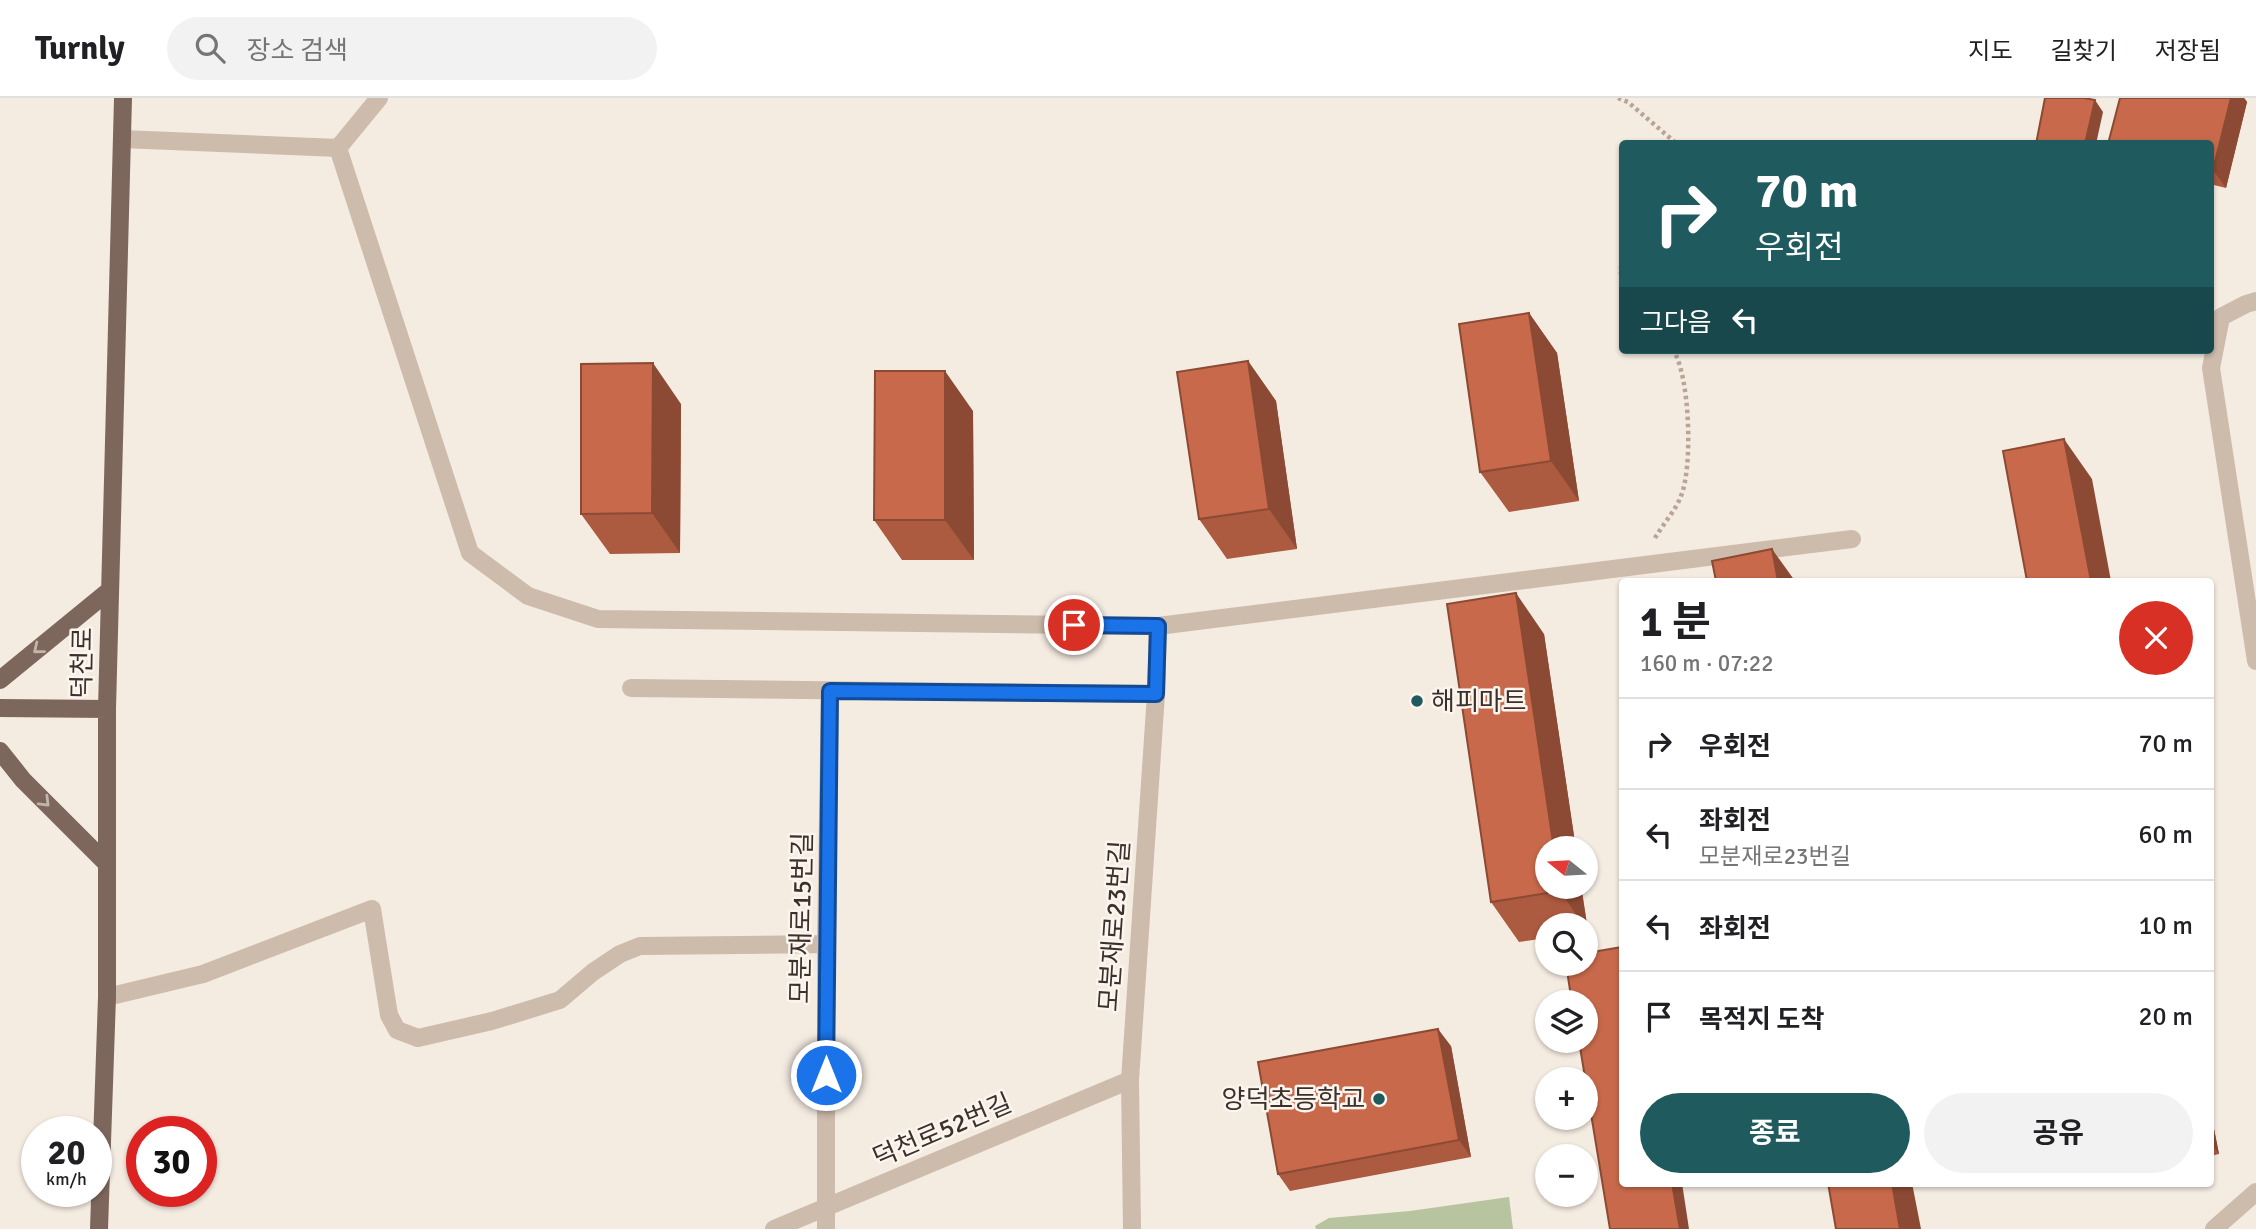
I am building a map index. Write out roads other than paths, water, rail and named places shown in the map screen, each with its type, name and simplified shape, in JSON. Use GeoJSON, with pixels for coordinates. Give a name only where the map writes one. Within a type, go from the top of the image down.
{"type":"FeatureCollection","features":[{"type":"Feature","properties":{"kind":"main road","name":"덕천로"},"geometry":{"type":"LineString","coordinates":[[99,1229],[107,997],[107,709],[123,98]]}},
{"type":"Feature","properties":{"kind":"main road"},"geometry":{"type":"LineString","coordinates":[[0,680],[110,590]]}},
{"type":"Feature","properties":{"kind":"main road"},"geometry":{"type":"LineString","coordinates":[[0,708],[107,709]]}},
{"type":"Feature","properties":{"kind":"main road"},"geometry":{"type":"LineString","coordinates":[[0,751],[23,780],[107,864]]}},
{"type":"Feature","properties":{"kind":"street"},"geometry":{"type":"LineString","coordinates":[[338,148],[379,98]]}},
{"type":"Feature","properties":{"kind":"street"},"geometry":{"type":"LineString","coordinates":[[122,139],[338,148]]}},
{"type":"Feature","properties":{"kind":"street"},"geometry":{"type":"LineString","coordinates":[[338,148],[470,553],[528,596],[598,619],[1158,626],[1852,539]]}},
{"type":"Feature","properties":{"kind":"street"},"geometry":{"type":"LineString","coordinates":[[2214,353],[2221,317],[2246,304],[2256,302]]}},
{"type":"Feature","properties":{"kind":"street"},"geometry":{"type":"LineString","coordinates":[[2214,354],[2211,368],[2256,661]]}},
{"type":"Feature","properties":{"kind":"street","name":"모분재로23번길"},"geometry":{"type":"LineString","coordinates":[[1132,1229],[1130,1080],[1156,694],[1158,626]]}},
{"type":"Feature","properties":{"kind":"street"},"geometry":{"type":"LineString","coordinates":[[631,688],[1156,694]]}},
{"type":"Feature","properties":{"kind":"street","name":"모분재로15번길"},"geometry":{"type":"LineString","coordinates":[[826,1229],[826,944],[830,691]]}},
{"type":"Feature","properties":{"kind":"street"},"geometry":{"type":"LineString","coordinates":[[107,997],[203,974],[372,909],[389,1015],[397,1030],[418,1038],[492,1021],[560,1000],[593,972],[621,954],[640,946],[826,944]]}},
{"type":"Feature","properties":{"kind":"street","name":"덕천로52번길"},"geometry":{"type":"LineString","coordinates":[[774,1229],[1130,1080]]}},
{"type":"Feature","properties":{"kind":"street"},"geometry":{"type":"LineString","coordinates":[[2214,1229],[2256,1192]]}},
{"type":"Feature","properties":{"kind":"place","name":"해피마트"},"geometry":{"type":"Point","coordinates":[1417,701]}},
{"type":"Feature","properties":{"kind":"place","name":"양덕초등학교"},"geometry":{"type":"Point","coordinates":[1379,1099]}}]}
